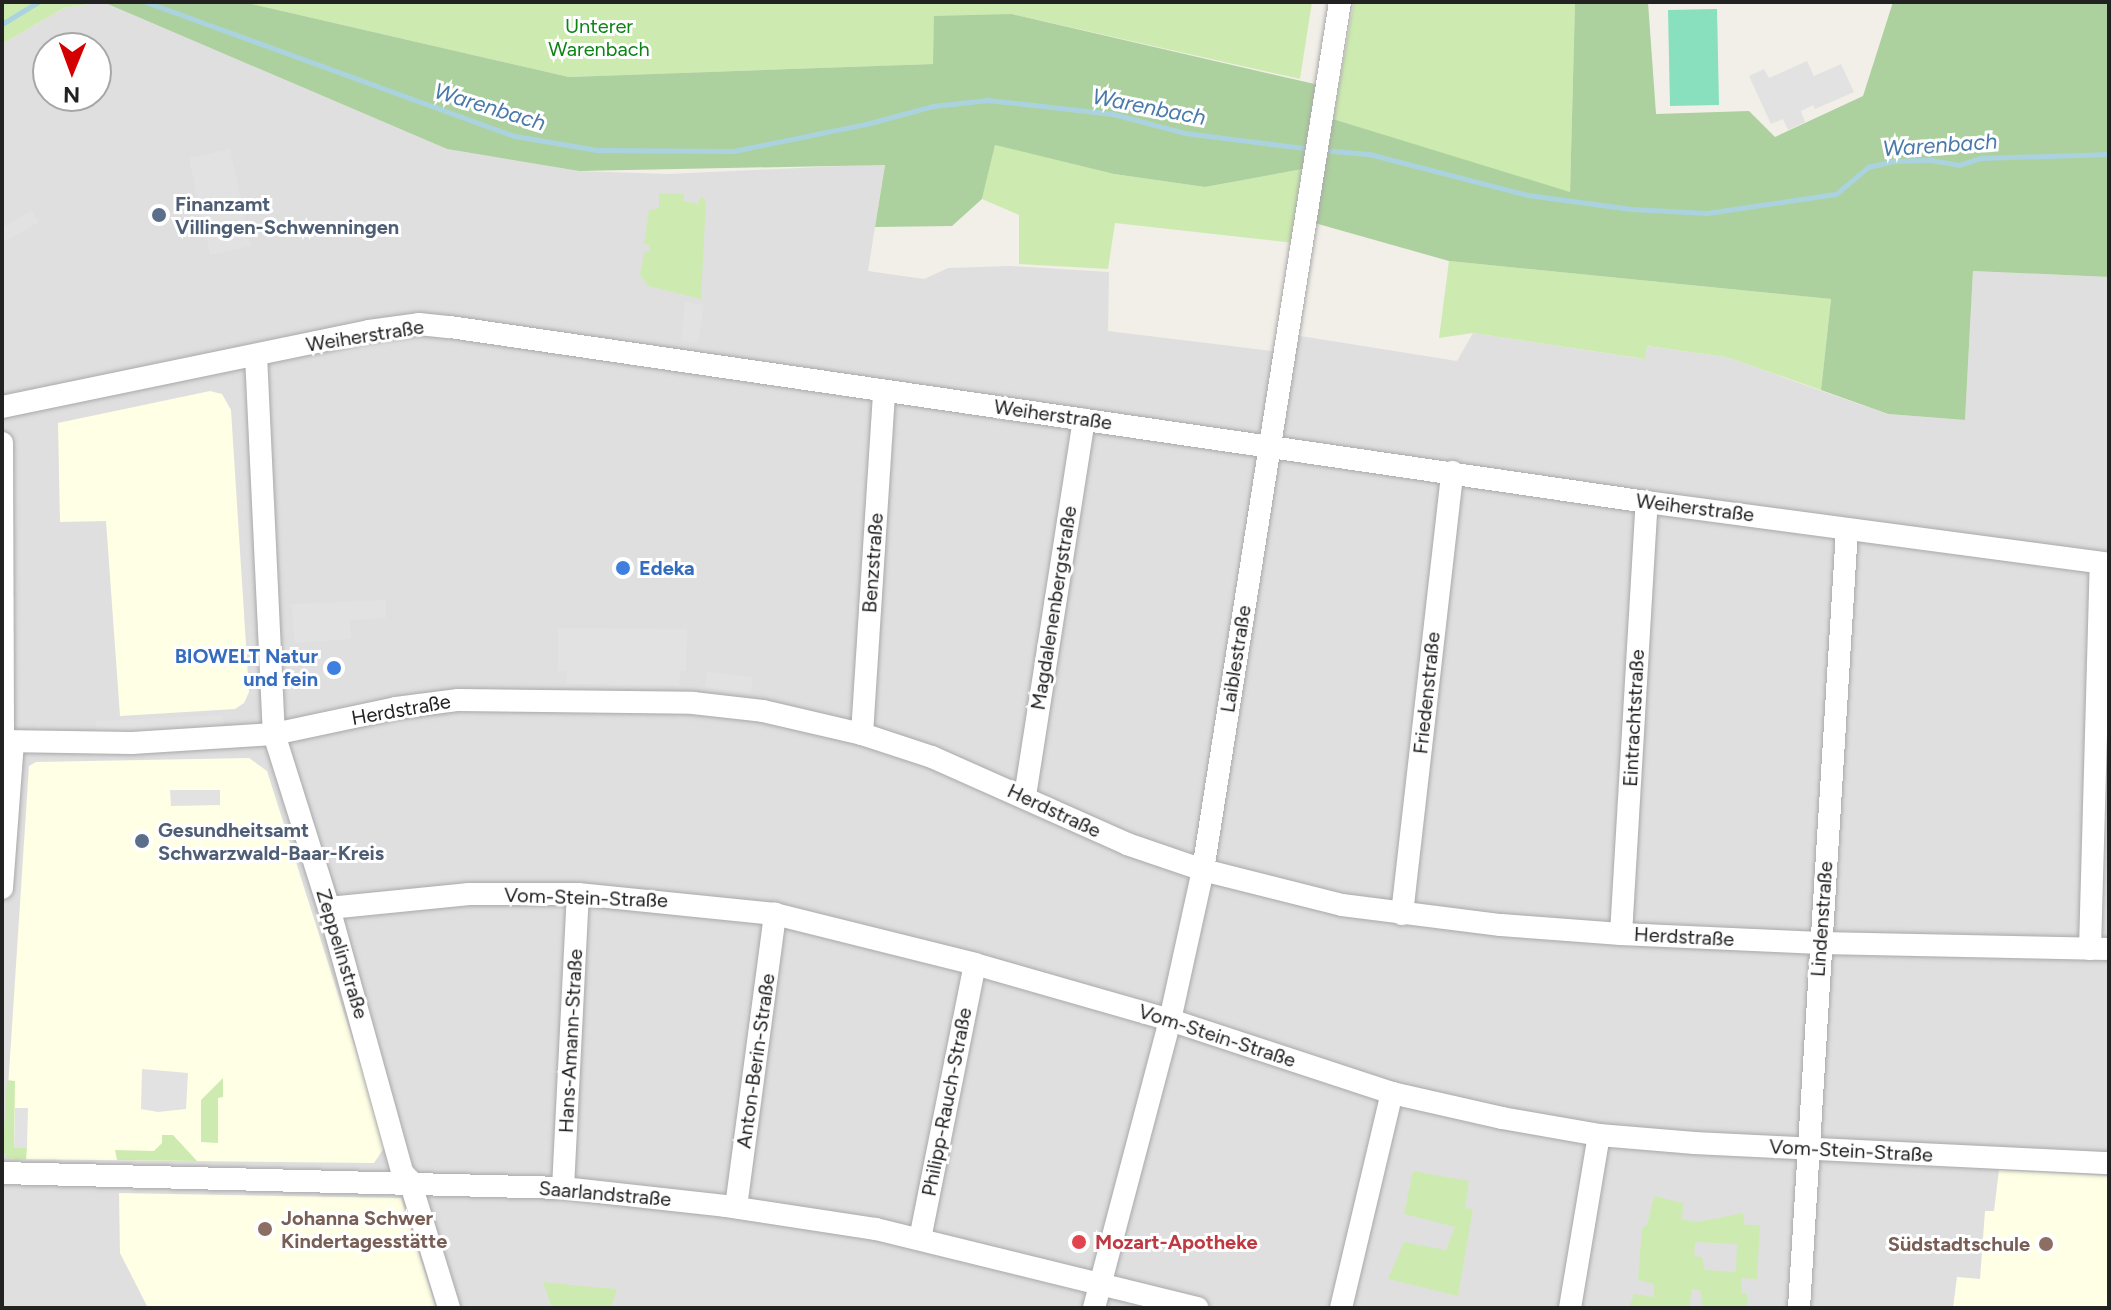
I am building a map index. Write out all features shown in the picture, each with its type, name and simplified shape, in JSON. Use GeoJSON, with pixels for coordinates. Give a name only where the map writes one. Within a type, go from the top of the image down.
{"type":"FeatureCollection","features":[{"type":"Feature","properties":{"kind":"street","name":"Laiblestraße"},"geometry":{"type":"LineString","coordinates":[[1094,1308],[1170,1020],[1203,870],[1340,2]]}},
{"type":"Feature","properties":{"kind":"street","name":"Weiherstraße"},"geometry":{"type":"LineString","coordinates":[[2,407],[419,324],[1647,502],[2105,564]]}},
{"type":"Feature","properties":{"kind":"street","name":"Zeppelinstraße"},"geometry":{"type":"LineString","coordinates":[[256,355],[274,734],[329,908],[402,1172],[410,1181],[449,1308]]}},
{"type":"Feature","properties":{"kind":"street","name":"Benzstraße"},"geometry":{"type":"LineString","coordinates":[[862,734],[884,392]]}},
{"type":"Feature","properties":{"kind":"street","name":"Magdalenenbergstraße"},"geometry":{"type":"LineString","coordinates":[[1025,796],[1084,420]]}},
{"type":"Feature","properties":{"kind":"street"},"geometry":{"type":"LineString","coordinates":[[2,443],[6,741],[2,888]]}},
{"type":"Feature","properties":{"kind":"street","name":"Friedenstraße"},"geometry":{"type":"LineString","coordinates":[[1402,914],[1452,472]]}},
{"type":"Feature","properties":{"kind":"street","name":"Eintrachtstraße"},"geometry":{"type":"LineString","coordinates":[[1621,934],[1647,502]]}},
{"type":"Feature","properties":{"kind":"street","name":"Lindenstraße"},"geometry":{"type":"LineString","coordinates":[[1799,1308],[1847,529]]}},
{"type":"Feature","properties":{"kind":"street"},"geometry":{"type":"LineString","coordinates":[[2100,949],[2105,564]]}},
{"type":"Feature","properties":{"kind":"street","name":"Herdstraße"},"geometry":{"type":"LineString","coordinates":[[6,741],[132,743],[274,734],[427,704],[549,698],[693,703],[763,711],[862,734],[932,757],[1127,844],[1203,870],[1342,905],[1402,914],[1621,934],[1820,943],[2100,949]]}},
{"type":"Feature","properties":{"kind":"street","name":"Vom-Stein-Straße"},"geometry":{"type":"LineString","coordinates":[[329,908],[469,894],[578,894],[775,914],[975,964],[1170,1020],[1392,1093],[1502,1118],[1599,1135],[1808,1149],[2109,1163]]}},
{"type":"Feature","properties":{"kind":"street","name":"Hans-Amann-Straße"},"geometry":{"type":"LineString","coordinates":[[563,1188],[578,894]]}},
{"type":"Feature","properties":{"kind":"street","name":"Anton-Berin-Straße"},"geometry":{"type":"LineString","coordinates":[[736,1207],[775,914]]}},
{"type":"Feature","properties":{"kind":"street","name":"Philipp-Rauch-Straße"},"geometry":{"type":"LineString","coordinates":[[920,1239],[975,964]]}},
{"type":"Feature","properties":{"kind":"street"},"geometry":{"type":"LineString","coordinates":[[1341,1308],[1392,1093]]}},
{"type":"Feature","properties":{"kind":"street"},"geometry":{"type":"LineString","coordinates":[[1570,1308],[1599,1135]]}},
{"type":"Feature","properties":{"kind":"street","name":"Saarlandstraße"},"geometry":{"type":"LineString","coordinates":[[2,1173],[410,1181],[563,1188],[736,1207],[920,1239],[1197,1308]]}},
{"type":"Feature","properties":{"kind":"shaded area"},"geometry":{"type":"Polygon","coordinates":[[[103,2],[447,149],[579,171],[668,174],[885,164],[868,271],[924,279],[948,268],[1010,266],[1109,272],[1108,331],[1273,351],[1294,335],[1457,361],[1473,333],[1644,359],[1646,346],[1726,357],[1887,414],[1965,420],[1973,271],[2109,277],[2109,1308],[2,1308],[2,44],[64,8],[103,2]]]}},
{"type":"Feature","properties":{"kind":"shaded area"},"geometry":{"type":"Polygon","coordinates":[[[1807,61],[1814,76],[1841,64],[1854,92],[1815,109],[1813,105],[1801,111],[1805,122],[1788,130],[1783,119],[1771,124],[1749,76],[1764,69],[1769,78],[1807,61]]]}},
{"type":"Feature","properties":{"kind":"shaded area"},"geometry":{"type":"Polygon","coordinates":[[[230,149],[251,246],[210,255],[189,158],[230,149]]]}},
{"type":"Feature","properties":{"kind":"shaded area"},"geometry":{"type":"Polygon","coordinates":[[[31,211],[39,222],[2,243],[2,228],[31,211]]]}},
{"type":"Feature","properties":{"kind":"shaded area"},"geometry":{"type":"Polygon","coordinates":[[[685,302],[704,305],[698,343],[681,341],[685,302]]]}},
{"type":"Feature","properties":{"kind":"shaded area"},"geometry":{"type":"Polygon","coordinates":[[[210,391],[222,394],[231,410],[249,692],[244,703],[235,709],[120,716],[106,521],[60,522],[58,423],[210,391]]]}},
{"type":"Feature","properties":{"kind":"shaded area"},"geometry":{"type":"Polygon","coordinates":[[[386,600],[386,618],[350,620],[351,639],[295,643],[291,604],[386,600]]]}},
{"type":"Feature","properties":{"kind":"shaded area"},"geometry":{"type":"Polygon","coordinates":[[[558,628],[687,629],[686,671],[680,671],[679,686],[567,684],[567,671],[558,671],[558,628]]]}},
{"type":"Feature","properties":{"kind":"shaded area"},"geometry":{"type":"Polygon","coordinates":[[[707,672],[753,677],[751,693],[705,688],[707,672]]]}},
{"type":"Feature","properties":{"kind":"shaded area"},"geometry":{"type":"Polygon","coordinates":[[[222,715],[225,730],[95,733],[96,721],[222,715]]]}},
{"type":"Feature","properties":{"kind":"shaded area"},"geometry":{"type":"Polygon","coordinates":[[[249,758],[267,771],[386,1145],[374,1163],[12,1159],[4,1149],[29,766],[36,762],[249,758]]]}},
{"type":"Feature","properties":{"kind":"shaded area"},"geometry":{"type":"Polygon","coordinates":[[[170,790],[220,790],[220,805],[171,806],[170,790]]]}},
{"type":"Feature","properties":{"kind":"shaded area"},"geometry":{"type":"Polygon","coordinates":[[[142,1069],[188,1073],[186,1109],[158,1112],[141,1109],[142,1069]]]}},
{"type":"Feature","properties":{"kind":"shaded area"},"geometry":{"type":"Polygon","coordinates":[[[15,1108],[28,1108],[27,1148],[14,1148],[15,1108]]]}},
{"type":"Feature","properties":{"kind":"shaded area","name":"Südstadtschule"},"geometry":{"type":"Polygon","coordinates":[[[1999,1170],[2109,1176],[2109,1308],[1953,1308],[1957,1277],[1980,1279],[1985,1211],[1994,1211],[1999,1170]]]}},
{"type":"Feature","properties":{"kind":"shaded area","name":"Johanna Schwer Kindertagesstätte"},"geometry":{"type":"Polygon","coordinates":[[[119,1193],[401,1198],[436,1308],[148,1308],[120,1253],[119,1193]]]}},
{"type":"Feature","properties":{"kind":"green space"},"geometry":{"type":"Polygon","coordinates":[[[2,2],[103,2],[64,8],[2,44],[2,2]]]}},
{"type":"Feature","properties":{"kind":"green space"},"geometry":{"type":"Polygon","coordinates":[[[103,2],[243,2],[569,77],[933,64],[934,16],[1012,14],[1319,85],[1303,169],[1205,187],[1114,174],[995,145],[982,199],[952,226],[875,227],[885,165],[579,171],[447,149],[103,2]]]}},
{"type":"Feature","properties":{"kind":"green space","name":"Unterer Warenbach"},"geometry":{"type":"Polygon","coordinates":[[[243,2],[1312,2],[1300,79],[1012,14],[933,64],[569,77],[243,2]]]}},
{"type":"Feature","properties":{"kind":"green space"},"geometry":{"type":"Polygon","coordinates":[[[1354,2],[1575,2],[1570,193],[1333,119],[1354,2]]]}},
{"type":"Feature","properties":{"kind":"green space"},"geometry":{"type":"Polygon","coordinates":[[[1575,2],[1648,2],[1656,114],[1749,111],[1775,137],[1863,96],[1893,2],[2109,2],[2109,277],[1973,271],[1965,420],[1888,414],[1821,390],[1831,299],[1449,261],[1311,222],[1333,119],[1570,192],[1575,2]]]}},
{"type":"Feature","properties":{"kind":"green space"},"geometry":{"type":"Polygon","coordinates":[[[1717,9],[1719,105],[1670,106],[1668,10],[1717,9]]]}},
{"type":"Feature","properties":{"kind":"green space"},"geometry":{"type":"Polygon","coordinates":[[[995,144],[1114,174],[1205,187],[1303,169],[1295,243],[1115,223],[1108,269],[1019,264],[1019,215],[982,199],[995,144]]]}},
{"type":"Feature","properties":{"kind":"green space"},"geometry":{"type":"Polygon","coordinates":[[[659,193],[684,194],[684,201],[698,204],[701,196],[706,201],[701,299],[648,286],[640,275],[644,252],[650,253],[649,245],[644,244],[649,210],[659,208],[659,193]]]}},
{"type":"Feature","properties":{"kind":"green space"},"geometry":{"type":"Polygon","coordinates":[[[1449,261],[1831,299],[1821,390],[1726,357],[1647,346],[1645,359],[1473,333],[1439,338],[1449,261]]]}},
{"type":"Feature","properties":{"kind":"green space"},"geometry":{"type":"Polygon","coordinates":[[[223,1078],[223,1097],[218,1098],[218,1143],[201,1142],[201,1100],[223,1078]]]}},
{"type":"Feature","properties":{"kind":"green space"},"geometry":{"type":"Polygon","coordinates":[[[7,1080],[15,1081],[14,1148],[27,1148],[26,1160],[7,1158],[3,1151],[7,1080]]]}},
{"type":"Feature","properties":{"kind":"green space"},"geometry":{"type":"Polygon","coordinates":[[[162,1135],[173,1135],[197,1161],[117,1160],[115,1150],[154,1151],[162,1143],[162,1135]]]}},
{"type":"Feature","properties":{"kind":"green space"},"geometry":{"type":"Polygon","coordinates":[[[1413,1171],[1469,1181],[1465,1208],[1473,1209],[1458,1296],[1388,1279],[1404,1242],[1446,1250],[1455,1227],[1404,1214],[1413,1171]]]}},
{"type":"Feature","properties":{"kind":"green space"},"geometry":{"type":"Polygon","coordinates":[[[1654,1196],[1683,1203],[1682,1219],[1698,1222],[1743,1213],[1745,1225],[1760,1225],[1757,1279],[1742,1278],[1741,1293],[1747,1293],[1748,1308],[1703,1308],[1700,1290],[1692,1289],[1689,1308],[1629,1308],[1634,1294],[1654,1297],[1654,1284],[1638,1280],[1642,1228],[1647,1225],[1654,1196]],[[1695,1242],[1694,1256],[1702,1257],[1705,1270],[1736,1272],[1737,1244],[1695,1242]]]}},
{"type":"Feature","properties":{"kind":"green space"},"geometry":{"type":"Polygon","coordinates":[[[543,1282],[617,1289],[611,1308],[552,1308],[543,1282]]]}},
{"type":"Feature","properties":{"kind":"waterway","name":"Warenbach"},"geometry":{"type":"LineString","coordinates":[[2,24],[38,2]]}},
{"type":"Feature","properties":{"kind":"waterway","name":"Warenbach"},"geometry":{"type":"LineString","coordinates":[[146,2],[515,136],[597,150],[733,151],[866,124],[933,106],[988,100],[1113,114],[1185,133],[1312,149]]}},
{"type":"Feature","properties":{"kind":"waterway","name":"Warenbach"},"geometry":{"type":"LineString","coordinates":[[1322,150],[1369,154],[1528,195],[1631,209],[1707,213],[1836,194],[1868,167],[1893,161],[1931,160],[1959,165],[1980,158],[2109,154]]}},
{"type":"Feature","properties":{"kind":"place","name":"Finanzamt Villingen-Schwenningen"},"geometry":{"type":"Point","coordinates":[159,215]}},
{"type":"Feature","properties":{"kind":"place","name":"Edeka"},"geometry":{"type":"Point","coordinates":[623,568]}},
{"type":"Feature","properties":{"kind":"place","name":"BIOWELT Natur und fein"},"geometry":{"type":"Point","coordinates":[334,668]}},
{"type":"Feature","properties":{"kind":"place","name":"Gesundheitsamt Schwarzwald-Baar-Kreis"},"geometry":{"type":"Point","coordinates":[142,841]}},
{"type":"Feature","properties":{"kind":"place","name":"Johanna Schwer Kindertagesstätte"},"geometry":{"type":"Point","coordinates":[265,1229]}},
{"type":"Feature","properties":{"kind":"place","name":"Mozart-Apotheke"},"geometry":{"type":"Point","coordinates":[1079,1242]}},
{"type":"Feature","properties":{"kind":"place","name":"Südstadtschule"},"geometry":{"type":"Point","coordinates":[2046,1244]}}]}
